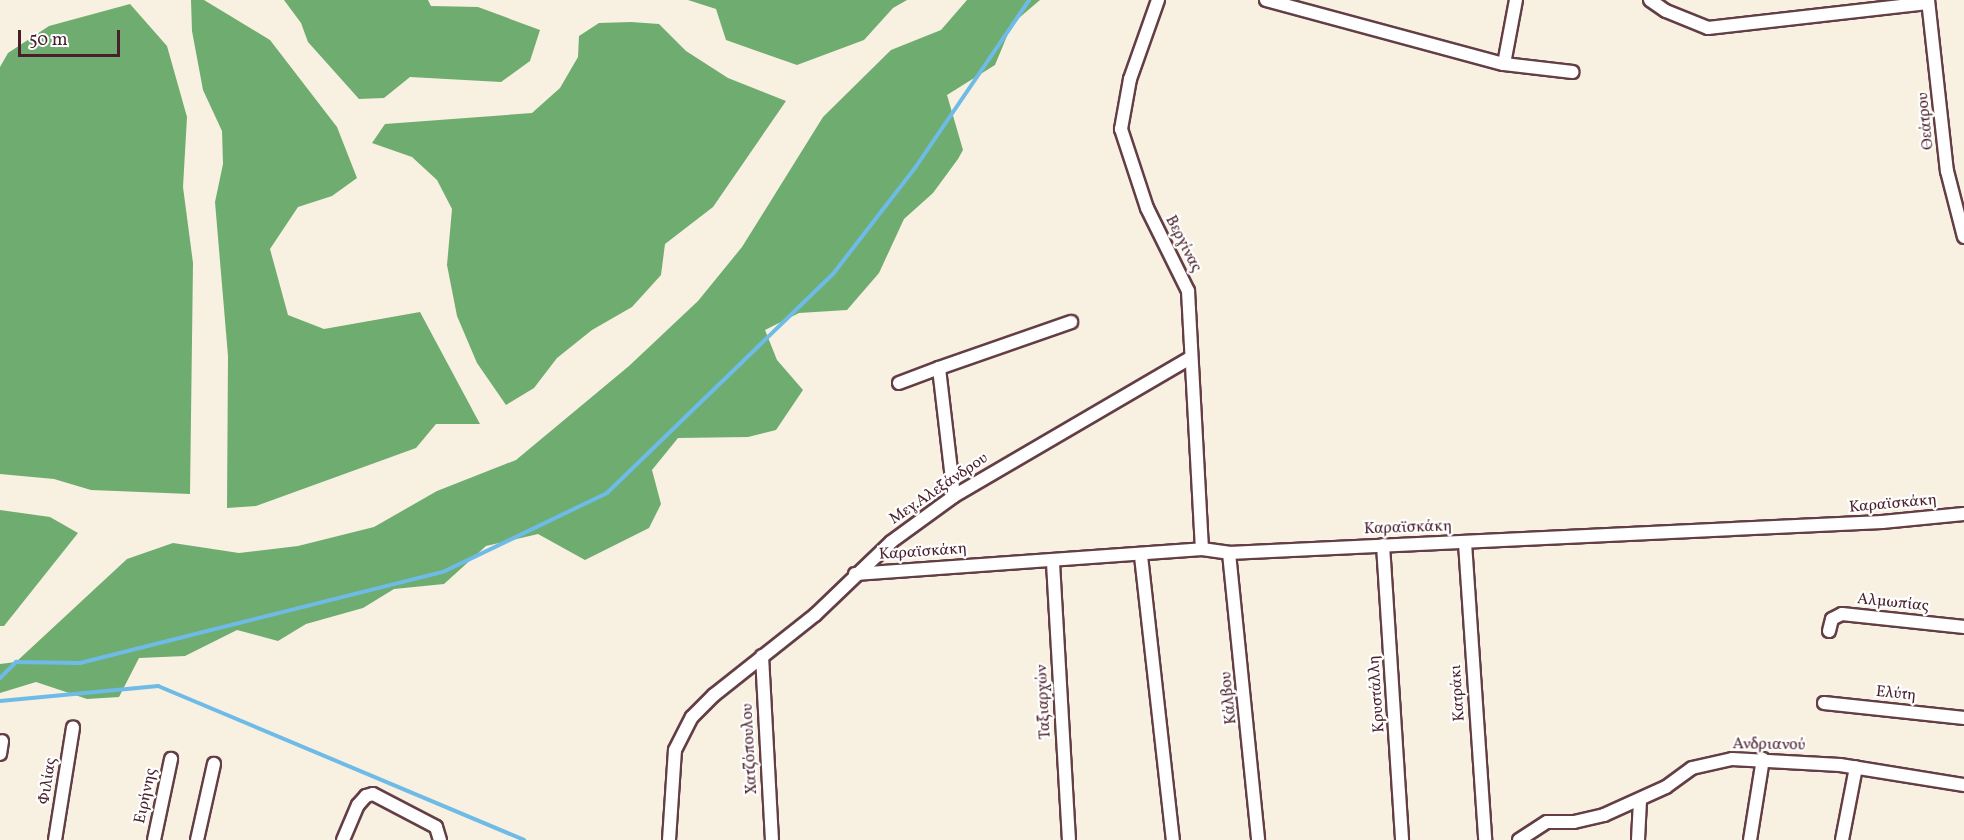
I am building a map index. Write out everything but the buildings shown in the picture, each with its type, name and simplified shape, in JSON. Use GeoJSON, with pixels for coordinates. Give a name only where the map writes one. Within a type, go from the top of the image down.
{"type":"FeatureCollection","features":[{"type":"Feature","properties":{"kind":"street","name":"Βεργίνας"},"geometry":{"type":"LineString","coordinates":[[1158,0],[1130,79],[1121,129],[1147,208],[1185,280],[1202,549]]}},
{"type":"Feature","properties":{"kind":"street"},"geometry":{"type":"LineString","coordinates":[[1266,0],[1504,64],[1573,72]]}},
{"type":"Feature","properties":{"kind":"street"},"geometry":{"type":"LineString","coordinates":[[1504,64],[1516,0]]}},
{"type":"Feature","properties":{"kind":"street"},"geometry":{"type":"LineString","coordinates":[[1650,0],[1666,11],[1708,27],[1928,2]]}},
{"type":"Feature","properties":{"kind":"street","name":"Θεάτρου"},"geometry":{"type":"LineString","coordinates":[[1928,2],[1947,171],[1964,237]]}},
{"type":"Feature","properties":{"kind":"street"},"geometry":{"type":"LineString","coordinates":[[899,383],[1071,322]]}},
{"type":"Feature","properties":{"kind":"street","name":"Μεγ.Αλεξάνδρου"},"geometry":{"type":"LineString","coordinates":[[669,840],[672,770],[684,728],[714,695],[815,615],[855,574],[954,496],[1190,358]]}},
{"type":"Feature","properties":{"kind":"street"},"geometry":{"type":"LineString","coordinates":[[939,368],[954,496]]}},
{"type":"Feature","properties":{"kind":"street","name":"Καραϊσκάκη"},"geometry":{"type":"LineString","coordinates":[[855,574],[1053,563],[1202,549],[1229,554],[1875,523],[1964,514]]}},
{"type":"Feature","properties":{"kind":"street","name":"Κατράκι"},"geometry":{"type":"LineString","coordinates":[[1465,543],[1485,840]]}},
{"type":"Feature","properties":{"kind":"street","name":"Κρυστάλλη"},"geometry":{"type":"LineString","coordinates":[[1383,545],[1402,840]]}},
{"type":"Feature","properties":{"kind":"street","name":"Κάλβου"},"geometry":{"type":"LineString","coordinates":[[1229,554],[1258,840]]}},
{"type":"Feature","properties":{"kind":"street"},"geometry":{"type":"LineString","coordinates":[[1141,556],[1173,840]]}},
{"type":"Feature","properties":{"kind":"street","name":"Ταξιαρχών"},"geometry":{"type":"LineString","coordinates":[[1053,563],[1069,840]]}},
{"type":"Feature","properties":{"kind":"street","name":"Αλμωπίας"},"geometry":{"type":"LineString","coordinates":[[1828,631],[1832,619],[1842,614],[1964,627]]}},
{"type":"Feature","properties":{"kind":"street","name":"Χατζόπουλου"},"geometry":{"type":"LineString","coordinates":[[762,656],[772,840]]}},
{"type":"Feature","properties":{"kind":"street","name":"Ελύτη"},"geometry":{"type":"LineString","coordinates":[[1824,703],[1964,718]]}},
{"type":"Feature","properties":{"kind":"street","name":"Φιλίας"},"geometry":{"type":"LineString","coordinates":[[55,840],[73,727]]}},
{"type":"Feature","properties":{"kind":"street","name":"Ειρήνης"},"geometry":{"type":"LineString","coordinates":[[154,840],[171,759]]}},
{"type":"Feature","properties":{"kind":"street","name":"Ανδριανού"},"geometry":{"type":"LineString","coordinates":[[1519,840],[1547,822],[1574,822],[1640,800],[1692,768],[1732,759],[1763,759],[1856,767],[1964,786]]}},
{"type":"Feature","properties":{"kind":"street"},"geometry":{"type":"LineString","coordinates":[[1750,840],[1763,759]]}},
{"type":"Feature","properties":{"kind":"street"},"geometry":{"type":"LineString","coordinates":[[197,840],[214,764]]}},
{"type":"Feature","properties":{"kind":"street"},"geometry":{"type":"LineString","coordinates":[[1842,840],[1856,767]]}},
{"type":"Feature","properties":{"kind":"street"},"geometry":{"type":"LineString","coordinates":[[343,840],[358,805],[366,796],[376,795],[436,827],[440,840]]}},
{"type":"Feature","properties":{"kind":"street"},"geometry":{"type":"LineString","coordinates":[[1638,840],[1640,800]]}},
{"type":"Feature","properties":{"kind":"green space"},"geometry":{"type":"Polygon","coordinates":[[[191,0],[204,0],[270,40],[337,127],[357,178],[332,196],[298,207],[270,249],[288,315],[324,329],[420,312],[480,424],[436,424],[416,448],[256,506],[227,508],[228,356],[215,202],[223,164],[222,131],[203,90],[192,31],[191,0]]]}},
{"type":"Feature","properties":{"kind":"green space"},"geometry":{"type":"Polygon","coordinates":[[[284,0],[428,0],[431,6],[478,7],[540,30],[530,61],[501,82],[410,77],[384,98],[359,99],[308,42],[301,23],[284,0]]]}},
{"type":"Feature","properties":{"kind":"green space"},"geometry":{"type":"Polygon","coordinates":[[[688,0],[907,0],[893,8],[864,40],[797,65],[726,40],[716,9],[688,0]]]}},
{"type":"Feature","properties":{"kind":"green space"},"geometry":{"type":"Polygon","coordinates":[[[967,0],[1040,0],[1012,24],[995,65],[947,95],[963,150],[958,159],[933,193],[904,219],[879,273],[847,310],[799,313],[765,330],[777,360],[803,390],[776,430],[748,437],[678,438],[652,470],[661,504],[649,528],[585,560],[538,534],[486,546],[444,584],[394,589],[363,608],[306,624],[278,641],[237,630],[185,656],[139,658],[119,697],[87,699],[36,682],[0,693],[0,664],[16,662],[127,559],[173,543],[239,553],[298,546],[374,527],[437,491],[516,460],[629,366],[698,301],[742,247],[823,117],[891,50],[941,30],[967,0]]]}},
{"type":"Feature","properties":{"kind":"green space"},"geometry":{"type":"Polygon","coordinates":[[[130,4],[167,46],[187,117],[183,187],[193,263],[190,494],[91,490],[54,479],[0,474],[0,67],[8,53],[49,26],[130,4]]]}},
{"type":"Feature","properties":{"kind":"green space"},"geometry":{"type":"Polygon","coordinates":[[[599,23],[659,24],[686,51],[728,78],[786,101],[713,207],[665,244],[661,275],[632,307],[592,330],[557,358],[534,388],[506,405],[477,363],[457,316],[447,265],[452,209],[437,180],[412,157],[372,143],[385,124],[532,113],[560,88],[578,57],[579,36],[599,23]]]}},
{"type":"Feature","properties":{"kind":"green space"},"geometry":{"type":"Polygon","coordinates":[[[0,510],[50,517],[78,533],[4,626],[0,626],[0,510]]]}},
{"type":"Feature","properties":{"kind":"waterway"},"geometry":{"type":"LineString","coordinates":[[0,678],[16,662],[80,663],[445,571],[607,493],[833,274],[915,168],[1029,0]]}},
{"type":"Feature","properties":{"kind":"waterway"},"geometry":{"type":"LineString","coordinates":[[0,701],[158,686],[524,840]]}}]}
